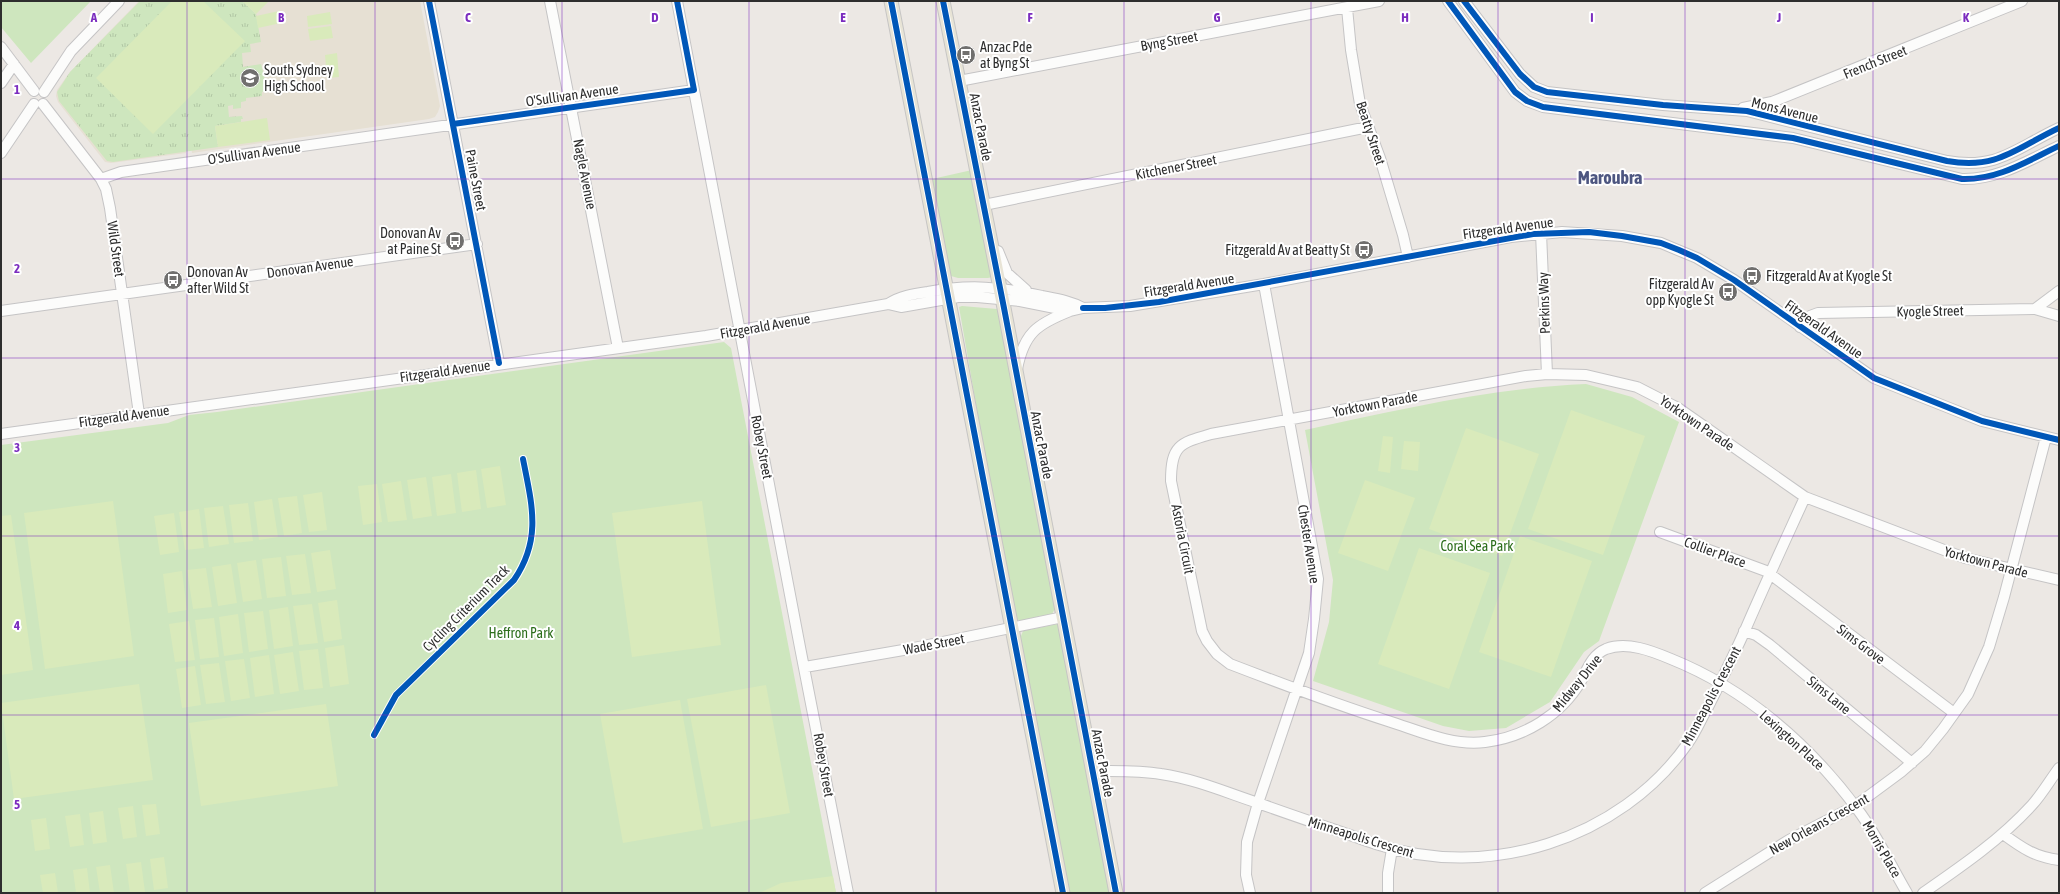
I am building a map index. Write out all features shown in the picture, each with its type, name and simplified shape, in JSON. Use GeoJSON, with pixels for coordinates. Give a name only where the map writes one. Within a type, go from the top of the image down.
{"type":"FeatureCollection","features":[{"type":"Feature","properties":{"kind":"main road"},"geometry":{"type":"LineString","coordinates":[[891,1],[1063,893]]}},
{"type":"Feature","properties":{"kind":"main road","name":"Anzac Parade"},"geometry":{"type":"LineString","coordinates":[[943,1],[1064,617],[1116,893]]}},
{"type":"Feature","properties":{"kind":"street"},"geometry":{"type":"LineString","coordinates":[[39,104],[30,98],[35,88],[119,1]]}},
{"type":"Feature","properties":{"kind":"street","name":"Paine Street"},"geometry":{"type":"LineString","coordinates":[[429,1],[499,364]]}},
{"type":"Feature","properties":{"kind":"street","name":"Nagle Avenue"},"geometry":{"type":"LineString","coordinates":[[550,1],[618,348]]}},
{"type":"Feature","properties":{"kind":"street","name":"Robey Street"},"geometry":{"type":"LineString","coordinates":[[677,1],[716,213],[740,330],[848,893]]}},
{"type":"Feature","properties":{"kind":"street","name":"Byng Street"},"geometry":{"type":"LineString","coordinates":[[959,81],[1379,1]]}},
{"type":"Feature","properties":{"kind":"street","name":"Mons Avenue"},"geometry":{"type":"LineString","coordinates":[[1448,1],[1515,92],[1527,101],[1543,107],[1793,138],[1962,178],[1978,179],[1996,176],[2059,146]]}},
{"type":"Feature","properties":{"kind":"street","name":"Mons Avenue"},"geometry":{"type":"LineString","coordinates":[[1464,1],[1520,74],[1534,87],[1540,90],[1564,95],[1747,112],[1824,132],[1947,161],[1967,164],[1989,162],[2008,156],[2059,128]]}},
{"type":"Feature","properties":{"kind":"street","name":"French Street"},"geometry":{"type":"LineString","coordinates":[[1723,109],[1754,107],[1772,102],[2022,1]]}},
{"type":"Feature","properties":{"kind":"street","name":"Beatty Street"},"geometry":{"type":"LineString","coordinates":[[1347,8],[1351,50],[1360,104],[1380,158],[1408,257]]}},
{"type":"Feature","properties":{"kind":"street"},"geometry":{"type":"LineString","coordinates":[[1,47],[16,67],[35,88],[47,98],[39,104],[1,153]]}},
{"type":"Feature","properties":{"kind":"street"},"geometry":{"type":"LineString","coordinates":[[1,83],[16,67]]}},
{"type":"Feature","properties":{"kind":"street","name":"O'Sullivan Avenue"},"geometry":{"type":"LineString","coordinates":[[101,179],[121,172],[694,90]]}},
{"type":"Feature","properties":{"kind":"street","name":"Wild Street"},"geometry":{"type":"LineString","coordinates":[[39,104],[101,179],[110,208],[139,414]]}},
{"type":"Feature","properties":{"kind":"street"},"geometry":{"type":"LineString","coordinates":[[2042,136],[2059,125]]}},
{"type":"Feature","properties":{"kind":"street","name":"Kitchener Street"},"geometry":{"type":"LineString","coordinates":[[985,211],[1368,127]]}},
{"type":"Feature","properties":{"kind":"street"},"geometry":{"type":"LineString","coordinates":[[985,211],[1005,269],[1014,280],[1030,293]]}},
{"type":"Feature","properties":{"kind":"street","name":"Fitzgerald Avenue"},"geometry":{"type":"LineString","coordinates":[[1001,293],[1070,311],[1083,308],[1130,306],[1264,284],[1541,233],[1590,232],[1622,236],[1661,243],[1696,258],[1719,271],[1874,378],[1972,417],[2059,440]]}},
{"type":"Feature","properties":{"kind":"street","name":"Perkins Way"},"geometry":{"type":"LineString","coordinates":[[1541,233],[1547,374]]}},
{"type":"Feature","properties":{"kind":"street","name":"Donovan Avenue"},"geometry":{"type":"LineString","coordinates":[[1,311],[477,244]]}},
{"type":"Feature","properties":{"kind":"street","name":"Chester Avenue"},"geometry":{"type":"LineString","coordinates":[[1250,893],[1246,875],[1247,842],[1258,803],[1309,652],[1318,579],[1308,535],[1264,284]]}},
{"type":"Feature","properties":{"kind":"street"},"geometry":{"type":"LineString","coordinates":[[2035,309],[2059,291]]}},
{"type":"Feature","properties":{"kind":"street","name":"Fitzgerald Avenue"},"geometry":{"type":"LineString","coordinates":[[1,434],[618,348],[740,330],[888,304],[900,307],[948,293],[976,297],[1001,293],[1030,293],[1072,302],[1083,308]]}},
{"type":"Feature","properties":{"kind":"street","name":"Kyogle Street"},"geometry":{"type":"LineString","coordinates":[[1800,327],[1810,316],[1818,313],[2035,309],[2059,316]]}},
{"type":"Feature","properties":{"kind":"street"},"geometry":{"type":"LineString","coordinates":[[1016,376],[1020,352],[1030,334],[1052,318],[1070,311]]}},
{"type":"Feature","properties":{"kind":"street","name":"Yorktown Parade"},"geometry":{"type":"LineString","coordinates":[[1289,420],[1526,376],[1569,373],[1603,377],[1626,383],[1652,393],[1678,408],[1805,498],[1943,551],[2010,570],[2059,580]]}},
{"type":"Feature","properties":{"kind":"street","name":"Astoria Circuit"},"geometry":{"type":"LineString","coordinates":[[1289,420],[1211,434],[1185,441],[1177,449],[1171,481],[1198,619],[1207,641],[1217,654],[1230,664],[1297,689]]}},
{"type":"Feature","properties":{"kind":"street","name":"New Orleans Crescent"},"geometry":{"type":"LineString","coordinates":[[1705,893],[1777,846],[1855,806],[1912,763],[1925,750],[1954,713],[1968,694],[1989,647],[2004,597],[2046,437]]}},
{"type":"Feature","properties":{"kind":"street","name":"Minneapolis Crescent"},"geometry":{"type":"LineString","coordinates":[[1092,772],[1129,770],[1160,773],[1196,781],[1392,849],[1430,857],[1489,857],[1547,845],[1586,830],[1624,806],[1646,789],[1672,763],[1693,736],[1744,631],[1805,498]]}},
{"type":"Feature","properties":{"kind":"street","name":"Collier Place"},"geometry":{"type":"LineString","coordinates":[[1660,532],[1766,571],[1769,574]]}},
{"type":"Feature","properties":{"kind":"street","name":"Sims Grove"},"geometry":{"type":"LineString","coordinates":[[1769,574],[1954,713]]}},
{"type":"Feature","properties":{"kind":"street","name":"Wade Street"},"geometry":{"type":"LineString","coordinates":[[805,667],[1064,617]]}},
{"type":"Feature","properties":{"kind":"street","name":"Sims Lane"},"geometry":{"type":"LineString","coordinates":[[1744,631],[1756,636],[1770,645],[1912,763]]}},
{"type":"Feature","properties":{"kind":"street","name":"Midway Drive"},"geometry":{"type":"LineString","coordinates":[[1297,689],[1449,741],[1472,743],[1514,736],[1534,727],[1563,704],[1595,657],[1606,649],[1616,646],[1631,646],[1666,657],[1705,674],[1719,684]]}},
{"type":"Feature","properties":{"kind":"street","name":"Lexington Place"},"geometry":{"type":"LineString","coordinates":[[1719,684],[1746,700],[1775,721],[1826,771],[1855,806]]}},
{"type":"Feature","properties":{"kind":"street"},"geometry":{"type":"LineString","coordinates":[[1923,893],[1980,854],[2003,834],[2033,804],[2059,768]]}},
{"type":"Feature","properties":{"kind":"street","name":"Morris Place"},"geometry":{"type":"LineString","coordinates":[[1855,806],[1907,893]]}},
{"type":"Feature","properties":{"kind":"street"},"geometry":{"type":"LineString","coordinates":[[2003,834],[2025,849],[2042,858],[2059,860]]}},
{"type":"Feature","properties":{"kind":"street"},"geometry":{"type":"LineString","coordinates":[[1388,893],[1388,873],[1392,849]]}},
{"type":"Feature","properties":{"kind":"shaded area","name":"South Sydney High School"},"geometry":{"type":"Polygon","coordinates":[[[139,1],[420,1],[440,106],[438,112],[435,117],[429,119],[192,153],[191,147],[185,148],[186,153],[111,163],[105,162],[58,102],[56,96],[57,90],[70,72],[139,1]]]}},
{"type":"Feature","properties":{"kind":"green space"},"geometry":{"type":"Polygon","coordinates":[[[1,1],[91,1],[31,63],[1,27],[1,1]]]}},
{"type":"Feature","properties":{"kind":"green space"},"geometry":{"type":"Polygon","coordinates":[[[140,1],[242,1],[256,14],[261,42],[250,44],[251,52],[242,53],[243,67],[261,64],[268,91],[262,92],[262,96],[246,98],[246,101],[241,102],[241,108],[233,109],[233,105],[228,106],[229,117],[242,116],[243,119],[241,119],[241,122],[215,126],[218,147],[113,162],[107,161],[59,101],[57,92],[70,72],[140,1]]]}},
{"type":"Feature","properties":{"kind":"green space"},"geometry":{"type":"Polygon","coordinates":[[[172,1],[203,1],[245,41],[153,134],[96,78],[172,1]]]}},
{"type":"Feature","properties":{"kind":"green space"},"geometry":{"type":"Polygon","coordinates":[[[242,1],[269,1],[256,14],[242,1]]]}},
{"type":"Feature","properties":{"kind":"green space"},"geometry":{"type":"Polygon","coordinates":[[[279,11],[281,23],[258,28],[256,16],[279,11]]]}},
{"type":"Feature","properties":{"kind":"green space"},"geometry":{"type":"Polygon","coordinates":[[[330,12],[332,24],[308,27],[307,16],[330,12]]]}},
{"type":"Feature","properties":{"kind":"green space"},"geometry":{"type":"Polygon","coordinates":[[[331,26],[333,38],[310,41],[308,29],[331,26]]]}},
{"type":"Feature","properties":{"kind":"green space"},"geometry":{"type":"Polygon","coordinates":[[[337,53],[339,77],[327,78],[325,55],[337,53]]]}},
{"type":"Feature","properties":{"kind":"green space"},"geometry":{"type":"Polygon","coordinates":[[[267,118],[270,140],[218,147],[215,126],[267,118]]]}},
{"type":"Feature","properties":{"kind":"green space"},"geometry":{"type":"Polygon","coordinates":[[[972,170],[992,277],[988,278],[958,278],[951,276],[932,179],[972,170]]]}},
{"type":"Feature","properties":{"kind":"green space"},"geometry":{"type":"Polygon","coordinates":[[[959,307],[997,309],[1000,314],[1056,607],[1052,614],[1020,621],[1013,616],[959,307]]]}},
{"type":"Feature","properties":{"kind":"green space","name":"Heffron Park"},"geometry":{"type":"Polygon","coordinates":[[[724,342],[731,348],[836,893],[1,893],[1,445],[168,423],[189,415],[724,342]]]}},
{"type":"Feature","properties":{"kind":"green space","name":"Coral Sea Park"},"geometry":{"type":"Polygon","coordinates":[[[1586,384],[1632,397],[1679,422],[1599,641],[1584,652],[1550,702],[1506,728],[1469,731],[1443,726],[1313,681],[1329,622],[1333,580],[1305,430],[1480,395],[1550,386],[1586,384]]]}},
{"type":"Feature","properties":{"kind":"green space"},"geometry":{"type":"Polygon","coordinates":[[[1571,410],[1645,436],[1603,555],[1528,529],[1571,410]]]}},
{"type":"Feature","properties":{"kind":"green space"},"geometry":{"type":"Polygon","coordinates":[[[1466,428],[1539,454],[1502,556],[1429,529],[1466,428]]]}},
{"type":"Feature","properties":{"kind":"green space"},"geometry":{"type":"Polygon","coordinates":[[[1383,436],[1393,437],[1390,473],[1378,471],[1383,436]]]}},
{"type":"Feature","properties":{"kind":"green space"},"geometry":{"type":"Polygon","coordinates":[[[1404,441],[1420,442],[1418,471],[1401,469],[1404,441]]]}},
{"type":"Feature","properties":{"kind":"green space"},"geometry":{"type":"Polygon","coordinates":[[[500,466],[506,505],[487,508],[481,469],[500,466]]]}},
{"type":"Feature","properties":{"kind":"green space"},"geometry":{"type":"Polygon","coordinates":[[[476,470],[481,509],[462,512],[457,473],[476,470]]]}},
{"type":"Feature","properties":{"kind":"green space"},"geometry":{"type":"Polygon","coordinates":[[[451,474],[456,513],[437,516],[432,477],[451,474]]]}},
{"type":"Feature","properties":{"kind":"green space"},"geometry":{"type":"Polygon","coordinates":[[[426,477],[432,516],[413,519],[407,480],[426,477]]]}},
{"type":"Feature","properties":{"kind":"green space"},"geometry":{"type":"Polygon","coordinates":[[[1365,480],[1415,498],[1388,571],[1338,553],[1365,480]]]}},
{"type":"Feature","properties":{"kind":"green space"},"geometry":{"type":"Polygon","coordinates":[[[401,481],[407,520],[388,522],[382,484],[401,481]]]}},
{"type":"Feature","properties":{"kind":"green space"},"geometry":{"type":"Polygon","coordinates":[[[377,484],[382,522],[363,525],[358,486],[377,484]]]}},
{"type":"Feature","properties":{"kind":"green space"},"geometry":{"type":"Polygon","coordinates":[[[322,492],[327,530],[309,532],[303,495],[322,492]]]}},
{"type":"Feature","properties":{"kind":"green space"},"geometry":{"type":"Polygon","coordinates":[[[297,496],[302,533],[284,536],[278,498],[297,496]]]}},
{"type":"Feature","properties":{"kind":"green space"},"geometry":{"type":"Polygon","coordinates":[[[272,499],[278,537],[259,540],[254,502],[272,499]]]}},
{"type":"Feature","properties":{"kind":"green space"},"geometry":{"type":"Polygon","coordinates":[[[113,501],[134,656],[45,669],[24,513],[113,501]]]}},
{"type":"Feature","properties":{"kind":"green space"},"geometry":{"type":"Polygon","coordinates":[[[702,501],[721,645],[632,657],[612,513],[702,501]]]}},
{"type":"Feature","properties":{"kind":"green space"},"geometry":{"type":"Polygon","coordinates":[[[248,503],[253,541],[234,543],[229,505],[248,503]]]}},
{"type":"Feature","properties":{"kind":"green space"},"geometry":{"type":"Polygon","coordinates":[[[223,506],[229,544],[209,547],[204,508],[223,506]]]}},
{"type":"Feature","properties":{"kind":"green space"},"geometry":{"type":"Polygon","coordinates":[[[199,509],[204,548],[185,550],[179,512],[199,509]]]}},
{"type":"Feature","properties":{"kind":"green space"},"geometry":{"type":"Polygon","coordinates":[[[174,513],[179,552],[160,555],[154,516],[174,513]]]}},
{"type":"Feature","properties":{"kind":"green space"},"geometry":{"type":"Polygon","coordinates":[[[11,515],[33,670],[1,675],[1,516],[11,515]]]}},
{"type":"Feature","properties":{"kind":"green space"},"geometry":{"type":"Polygon","coordinates":[[[1520,536],[1592,561],[1551,677],[1479,652],[1520,536]]]}},
{"type":"Feature","properties":{"kind":"green space"},"geometry":{"type":"Polygon","coordinates":[[[1419,548],[1490,573],[1449,689],[1378,664],[1419,548]]]}},
{"type":"Feature","properties":{"kind":"green space"},"geometry":{"type":"Polygon","coordinates":[[[330,550],[336,589],[317,592],[311,553],[330,550]]]}},
{"type":"Feature","properties":{"kind":"green space"},"geometry":{"type":"Polygon","coordinates":[[[305,554],[311,593],[292,595],[286,556],[305,554]]]}},
{"type":"Feature","properties":{"kind":"green space"},"geometry":{"type":"Polygon","coordinates":[[[281,557],[286,596],[267,598],[262,559],[281,557]]]}},
{"type":"Feature","properties":{"kind":"green space"},"geometry":{"type":"Polygon","coordinates":[[[256,560],[262,599],[243,602],[237,563],[256,560]]]}},
{"type":"Feature","properties":{"kind":"green space"},"geometry":{"type":"Polygon","coordinates":[[[231,564],[237,603],[218,606],[212,567],[231,564]]]}},
{"type":"Feature","properties":{"kind":"green space"},"geometry":{"type":"Polygon","coordinates":[[[206,568],[212,607],[193,609],[187,570],[206,568]]]}},
{"type":"Feature","properties":{"kind":"green space"},"geometry":{"type":"Polygon","coordinates":[[[182,571],[187,610],[168,613],[163,574],[182,571]]]}},
{"type":"Feature","properties":{"kind":"green space"},"geometry":{"type":"Polygon","coordinates":[[[337,600],[342,639],[324,642],[318,603],[337,600]]]}},
{"type":"Feature","properties":{"kind":"green space"},"geometry":{"type":"Polygon","coordinates":[[[312,604],[318,643],[299,645],[293,606],[312,604]]]}},
{"type":"Feature","properties":{"kind":"green space"},"geometry":{"type":"Polygon","coordinates":[[[288,607],[293,646],[274,649],[269,610],[288,607]]]}},
{"type":"Feature","properties":{"kind":"green space"},"geometry":{"type":"Polygon","coordinates":[[[263,611],[268,649],[249,652],[244,613],[263,611]]]}},
{"type":"Feature","properties":{"kind":"green space"},"geometry":{"type":"Polygon","coordinates":[[[238,614],[243,653],[224,656],[219,617],[238,614]]]}},
{"type":"Feature","properties":{"kind":"green space"},"geometry":{"type":"Polygon","coordinates":[[[214,618],[219,657],[200,659],[195,620],[214,618]]]}},
{"type":"Feature","properties":{"kind":"green space"},"geometry":{"type":"Polygon","coordinates":[[[189,621],[195,660],[175,662],[169,624],[189,621]]]}},
{"type":"Feature","properties":{"kind":"green space"},"geometry":{"type":"Polygon","coordinates":[[[1057,624],[1061,629],[1112,893],[1067,893],[1019,641],[1023,631],[1057,624]]]}},
{"type":"Feature","properties":{"kind":"green space"},"geometry":{"type":"Polygon","coordinates":[[[344,645],[349,684],[330,687],[325,648],[344,645]]]}},
{"type":"Feature","properties":{"kind":"green space"},"geometry":{"type":"Polygon","coordinates":[[[318,649],[323,688],[304,690],[299,651],[318,649]]]}},
{"type":"Feature","properties":{"kind":"green space"},"geometry":{"type":"Polygon","coordinates":[[[293,652],[299,691],[280,694],[274,655],[293,652]]]}},
{"type":"Feature","properties":{"kind":"green space"},"geometry":{"type":"Polygon","coordinates":[[[269,655],[274,694],[255,697],[250,658],[269,655]]]}},
{"type":"Feature","properties":{"kind":"green space"},"geometry":{"type":"Polygon","coordinates":[[[244,659],[250,698],[231,701],[225,661],[244,659]]]}},
{"type":"Feature","properties":{"kind":"green space"},"geometry":{"type":"Polygon","coordinates":[[[219,663],[225,702],[206,704],[200,665],[219,663]]]}},
{"type":"Feature","properties":{"kind":"green space"},"geometry":{"type":"Polygon","coordinates":[[[195,666],[201,705],[182,708],[176,669],[195,666]]]}},
{"type":"Feature","properties":{"kind":"green space"},"geometry":{"type":"Polygon","coordinates":[[[139,684],[153,780],[14,799],[1,703],[139,684]]]}},
{"type":"Feature","properties":{"kind":"green space"},"geometry":{"type":"Polygon","coordinates":[[[766,685],[790,813],[711,827],[687,699],[766,685]]]}},
{"type":"Feature","properties":{"kind":"green space"},"geometry":{"type":"Polygon","coordinates":[[[680,700],[703,829],[623,843],[600,714],[680,700]]]}},
{"type":"Feature","properties":{"kind":"green space"},"geometry":{"type":"Polygon","coordinates":[[[326,704],[338,786],[201,806],[189,723],[326,704]]]}},
{"type":"Feature","properties":{"kind":"green space"},"geometry":{"type":"Polygon","coordinates":[[[156,804],[160,834],[146,836],[142,805],[156,804]]]}},
{"type":"Feature","properties":{"kind":"green space"},"geometry":{"type":"Polygon","coordinates":[[[133,806],[137,837],[123,839],[118,808],[133,806]]]}},
{"type":"Feature","properties":{"kind":"green space"},"geometry":{"type":"Polygon","coordinates":[[[103,811],[107,842],[93,844],[89,813],[103,811]]]}},
{"type":"Feature","properties":{"kind":"green space"},"geometry":{"type":"Polygon","coordinates":[[[80,814],[84,845],[70,847],[65,816],[80,814]]]}},
{"type":"Feature","properties":{"kind":"green space"},"geometry":{"type":"Polygon","coordinates":[[[46,818],[50,849],[35,851],[31,820],[46,818]]]}},
{"type":"Feature","properties":{"kind":"green space"},"geometry":{"type":"Polygon","coordinates":[[[164,857],[168,888],[154,890],[150,859],[164,857]]]}},
{"type":"Feature","properties":{"kind":"green space"},"geometry":{"type":"Polygon","coordinates":[[[141,862],[145,892],[130,893],[126,864],[141,862]]]}},
{"type":"Feature","properties":{"kind":"green space"},"geometry":{"type":"Polygon","coordinates":[[[110,865],[114,893],[100,893],[96,867],[110,865]]]}},
{"type":"Feature","properties":{"kind":"green space"},"geometry":{"type":"Polygon","coordinates":[[[87,868],[90,893],[76,893],[73,870],[87,868]]]}},
{"type":"Feature","properties":{"kind":"green space"},"geometry":{"type":"Polygon","coordinates":[[[55,873],[58,893],[43,893],[40,875],[55,873]]]}},
{"type":"Feature","properties":{"kind":"green space"},"geometry":{"type":"Polygon","coordinates":[[[833,876],[836,893],[759,893],[781,883],[833,876]]]}},
{"type":"Feature","properties":{"kind":"cycle path"},"geometry":{"type":"LineString","coordinates":[[429,1],[499,363]]}},
{"type":"Feature","properties":{"kind":"cycle path"},"geometry":{"type":"LineString","coordinates":[[453,124],[694,90],[677,1]]}},
{"type":"Feature","properties":{"kind":"cycle path"},"geometry":{"type":"LineString","coordinates":[[891,1],[1063,893]]}},
{"type":"Feature","properties":{"kind":"cycle path"},"geometry":{"type":"LineString","coordinates":[[943,1],[1004,308],[1116,893]]}},
{"type":"Feature","properties":{"kind":"cycle path"},"geometry":{"type":"LineString","coordinates":[[1448,1],[1515,92],[1527,101],[1543,107],[1793,138],[1962,179],[2000,173],[2059,146]]}},
{"type":"Feature","properties":{"kind":"cycle path"},"geometry":{"type":"LineString","coordinates":[[1464,1],[1520,74],[1534,87],[1547,92],[1663,105],[1747,111],[1947,161],[1965,163],[1994,160],[2018,150],[2059,128]]}},
{"type":"Feature","properties":{"kind":"cycle path"},"geometry":{"type":"LineString","coordinates":[[1083,308],[1105,308],[1159,302],[1533,234],[1589,232],[1622,236],[1661,243],[1697,258],[1734,280],[1874,378],[1982,421],[2059,440]]}},
{"type":"Feature","properties":{"kind":"cycle path","name":"Cycling Criterium Track"},"geometry":{"type":"LineString","coordinates":[[374,735],[396,695],[514,580],[523,565],[532,536],[531,507],[523,459]]}},
{"type":"Feature","properties":{"kind":"place","name":"Anzac Pde at Byng St"},"geometry":{"type":"Point","coordinates":[966,55]}},
{"type":"Feature","properties":{"kind":"place","name":"South Sydney High School"},"geometry":{"type":"Point","coordinates":[250,78]}},
{"type":"Feature","properties":{"kind":"place","name":"Donovan Av at Paine St"},"geometry":{"type":"Point","coordinates":[455,241]}},
{"type":"Feature","properties":{"kind":"place","name":"Fitzgerald Av at Beatty St"},"geometry":{"type":"Point","coordinates":[1364,250]}},
{"type":"Feature","properties":{"kind":"place","name":"Fitzgerald Av at Kyogle St"},"geometry":{"type":"Point","coordinates":[1752,276]}},
{"type":"Feature","properties":{"kind":"place","name":"Donovan Av after Wild St"},"geometry":{"type":"Point","coordinates":[173,280]}},
{"type":"Feature","properties":{"kind":"place","name":"Fitzgerald Av opp Kyogle St"},"geometry":{"type":"Point","coordinates":[1728,292]}},
{"type":"Feature","properties":{"kind":"district","name":"Maroubra"},"geometry":{"type":"Point","coordinates":[1610,177]}}]}
